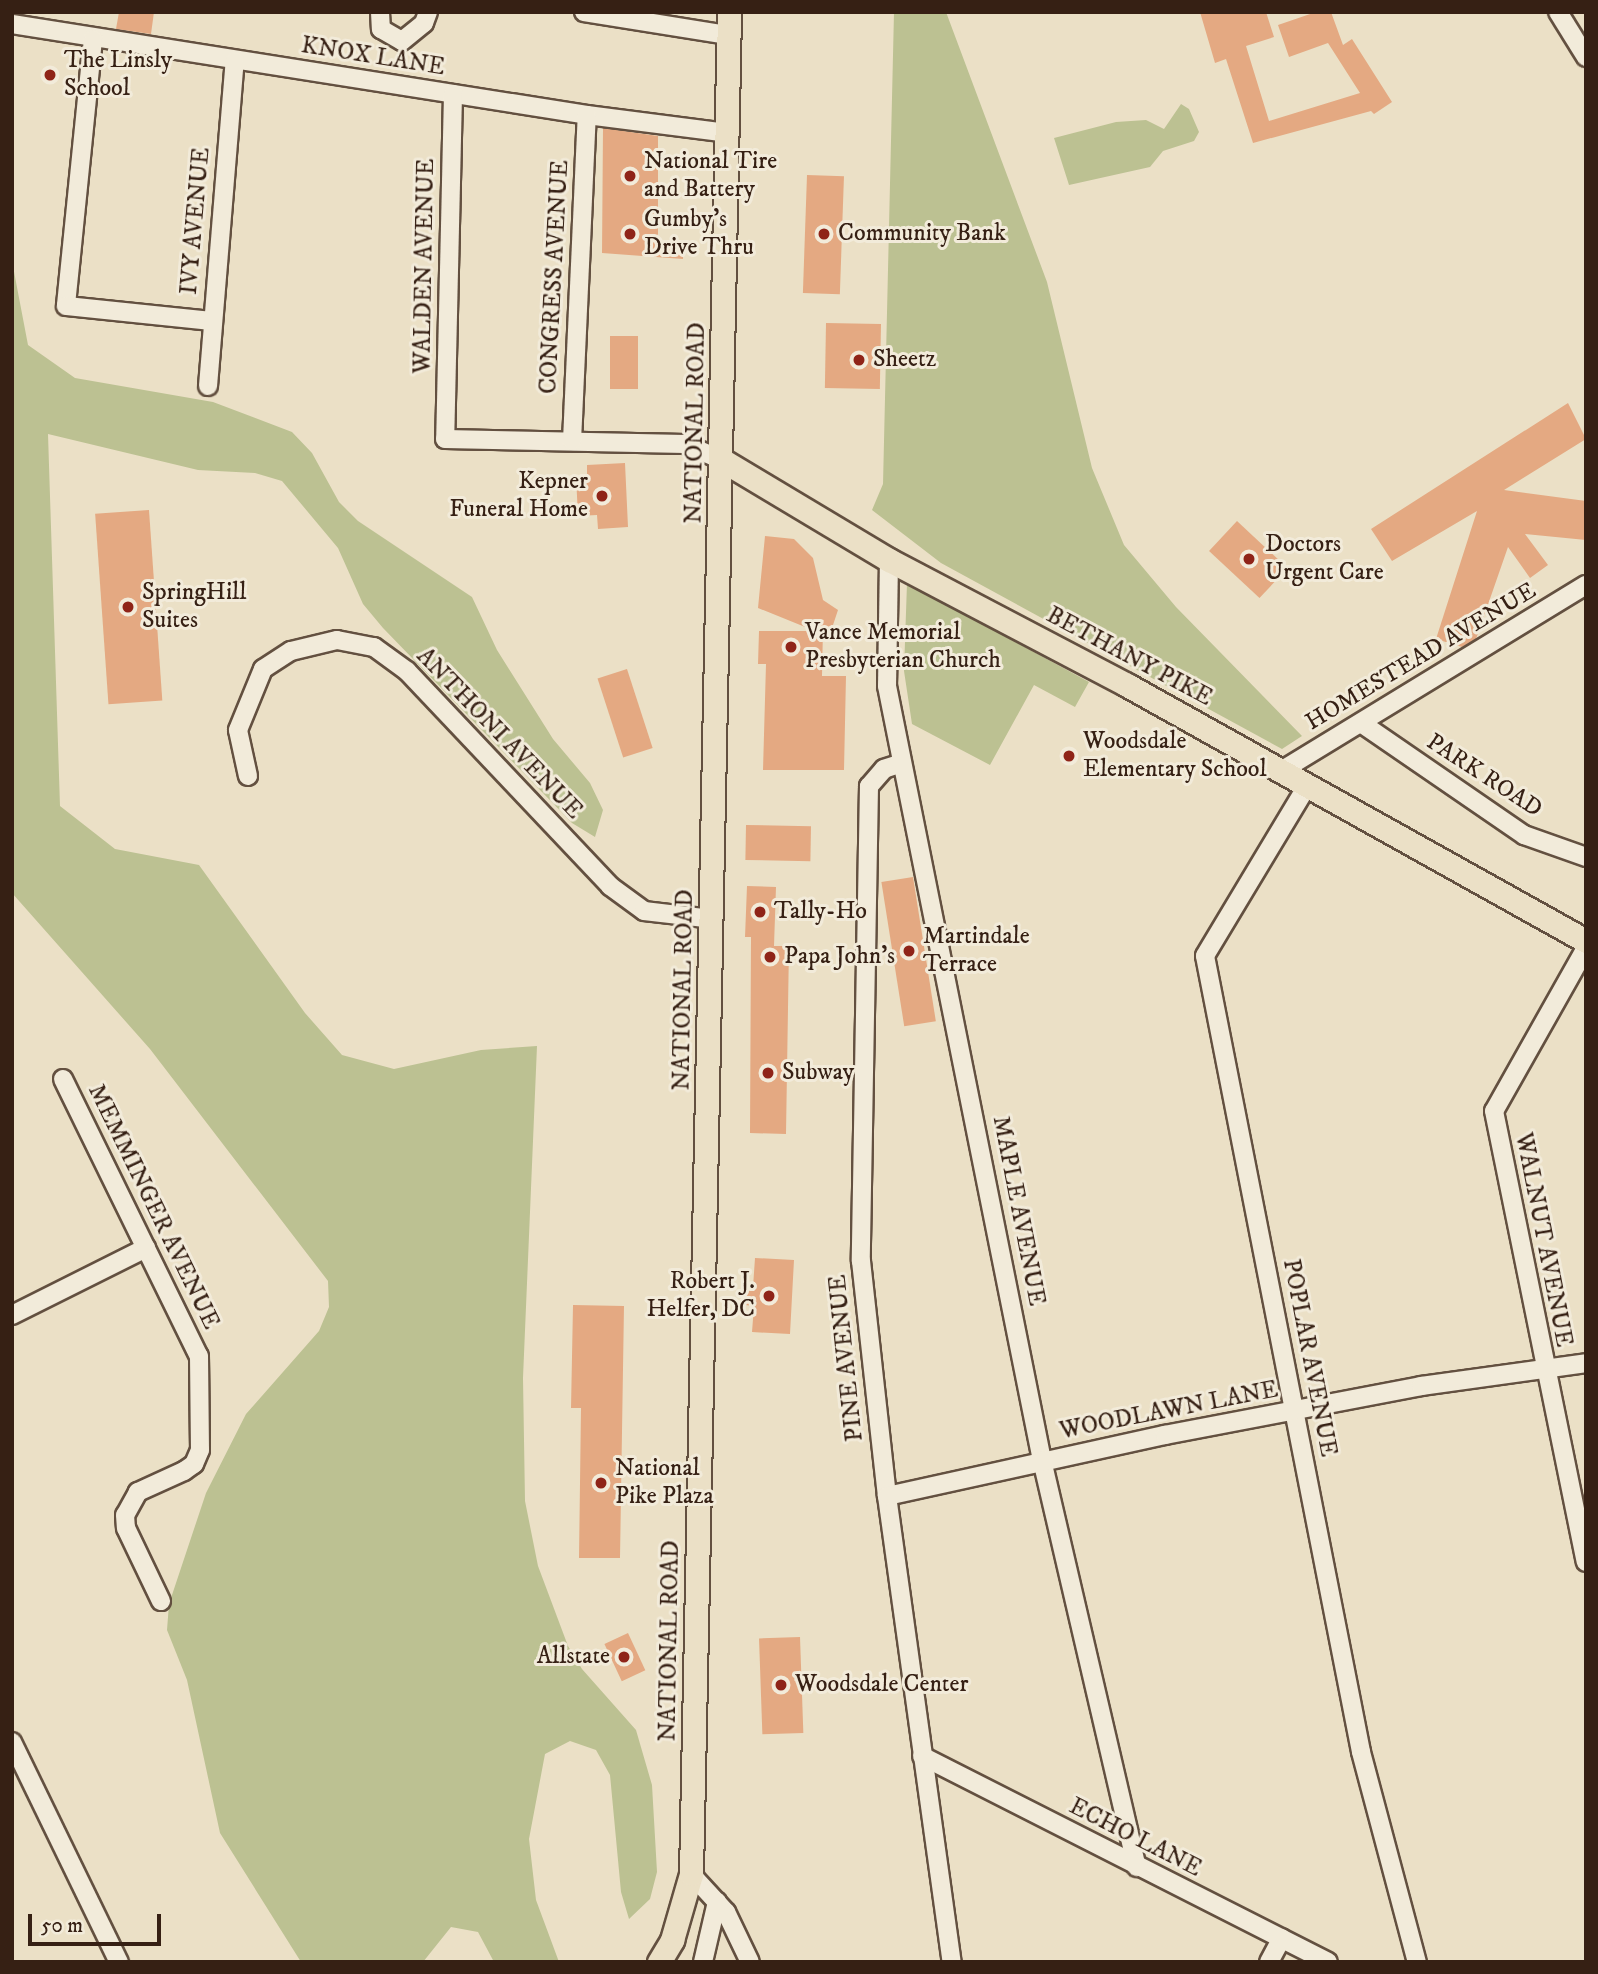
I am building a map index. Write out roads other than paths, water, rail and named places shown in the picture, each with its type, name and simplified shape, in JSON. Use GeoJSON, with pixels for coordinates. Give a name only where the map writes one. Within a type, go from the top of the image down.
{"type":"FeatureCollection","features":[{"type":"Feature","properties":{"kind":"main road","name":"NATIONAL ROAD"},"geometry":{"type":"LineString","coordinates":[[659,1962],[673,1940],[691,1874],[722,460],[729,12]]}},
{"type":"Feature","properties":{"kind":"main road","name":"BETHANY PIKE"},"geometry":{"type":"LineString","coordinates":[[722,460],[889,560],[1281,771],[1586,941]]}},
{"type":"Feature","properties":{"kind":"street"},"geometry":{"type":"LineString","coordinates":[[380,12],[381,29],[402,41],[424,23],[428,12]]}},
{"type":"Feature","properties":{"kind":"street"},"geometry":{"type":"LineString","coordinates":[[584,12],[728,35]]}},
{"type":"Feature","properties":{"kind":"street"},"geometry":{"type":"LineString","coordinates":[[1558,12],[1586,57]]}},
{"type":"Feature","properties":{"kind":"street","name":"KNOX LANE"},"geometry":{"type":"LineString","coordinates":[[12,23],[93,39],[587,116],[727,133]]}},
{"type":"Feature","properties":{"kind":"street"},"geometry":{"type":"LineString","coordinates":[[93,39],[66,306],[212,321]]}},
{"type":"Feature","properties":{"kind":"street","name":"IVY AVENUE"},"geometry":{"type":"LineString","coordinates":[[208,386],[234,61]]}},
{"type":"Feature","properties":{"kind":"street","name":"WALDEN AVENUE"},"geometry":{"type":"LineString","coordinates":[[453,94],[445,439],[572,441]]}},
{"type":"Feature","properties":{"kind":"street","name":"CONGRESS AVENUE"},"geometry":{"type":"LineString","coordinates":[[572,441],[587,116]]}},
{"type":"Feature","properties":{"kind":"street"},"geometry":{"type":"LineString","coordinates":[[572,441],[685,444],[722,460]]}},
{"type":"Feature","properties":{"kind":"street","name":"MAPLE AVENUE"},"geometry":{"type":"LineString","coordinates":[[889,560],[887,686],[1042,1460],[1137,1867]]}},
{"type":"Feature","properties":{"kind":"street","name":"HOMESTEAD AVENUE"},"geometry":{"type":"LineString","coordinates":[[1281,771],[1586,585]]}},
{"type":"Feature","properties":{"kind":"street","name":"ANTHONI AVENUE"},"geometry":{"type":"LineString","coordinates":[[247,776],[238,730],[263,669],[291,651],[337,639],[374,647],[407,671],[610,886],[644,911],[712,919]]}},
{"type":"Feature","properties":{"kind":"street","name":"PARK ROAD"},"geometry":{"type":"LineString","coordinates":[[1361,723],[1524,835],[1586,857]]}},
{"type":"Feature","properties":{"kind":"street","name":"PINE AVENUE"},"geometry":{"type":"LineString","coordinates":[[902,763],[884,769],[869,786],[862,1017],[860,1261],[887,1496],[952,1962]]}},
{"type":"Feature","properties":{"kind":"street","name":"POPLAR AVENUE"},"geometry":{"type":"LineString","coordinates":[[1307,786],[1205,956],[1361,1752],[1417,1962]]}},
{"type":"Feature","properties":{"kind":"street","name":"WALNUT AVENUE"},"geometry":{"type":"LineString","coordinates":[[1586,948],[1493,1111],[1543,1369],[1586,1562]]}},
{"type":"Feature","properties":{"kind":"street","name":"MEMMINGER AVENUE"},"geometry":{"type":"LineString","coordinates":[[63,1079],[199,1356],[203,1433],[197,1457],[184,1471],[138,1492],[125,1515],[126,1528],[161,1601]]}},
{"type":"Feature","properties":{"kind":"street"},"geometry":{"type":"LineString","coordinates":[[12,1315],[146,1248]]}},
{"type":"Feature","properties":{"kind":"street","name":"WOODLAWN LANE"},"geometry":{"type":"LineString","coordinates":[[887,1496],[1042,1460],[1421,1386],[1586,1363]]}},
{"type":"Feature","properties":{"kind":"street"},"geometry":{"type":"LineString","coordinates":[[12,1742],[119,1962]]}},
{"type":"Feature","properties":{"kind":"street","name":"ECHO LANE"},"geometry":{"type":"LineString","coordinates":[[922,1756],[1328,1962]]}},
{"type":"Feature","properties":{"kind":"street"},"geometry":{"type":"LineString","coordinates":[[691,1874],[717,1902],[750,1962]]}},
{"type":"Feature","properties":{"kind":"street"},"geometry":{"type":"LineString","coordinates":[[703,1962],[717,1902]]}},
{"type":"Feature","properties":{"kind":"street"},"geometry":{"type":"LineString","coordinates":[[1269,1962],[1282,1938]]}},
{"type":"Feature","properties":{"kind":"place","name":"The Linsly School"},"geometry":{"type":"Point","coordinates":[50,75]}},
{"type":"Feature","properties":{"kind":"place","name":"National Tire and Battery"},"geometry":{"type":"Point","coordinates":[630,176]}},
{"type":"Feature","properties":{"kind":"place","name":"Gumby's Drive Thru"},"geometry":{"type":"Point","coordinates":[630,234]}},
{"type":"Feature","properties":{"kind":"place","name":"Community Bank"},"geometry":{"type":"Point","coordinates":[824,234]}},
{"type":"Feature","properties":{"kind":"place","name":"Sheetz"},"geometry":{"type":"Point","coordinates":[859,360]}},
{"type":"Feature","properties":{"kind":"place","name":"Kepner Funeral Home"},"geometry":{"type":"Point","coordinates":[602,496]}},
{"type":"Feature","properties":{"kind":"place","name":"Doctors Urgent Care"},"geometry":{"type":"Point","coordinates":[1249,559]}},
{"type":"Feature","properties":{"kind":"place","name":"SpringHill Suites"},"geometry":{"type":"Point","coordinates":[128,607]}},
{"type":"Feature","properties":{"kind":"place","name":"Vance Memorial Presbyterian Church"},"geometry":{"type":"Point","coordinates":[791,647]}},
{"type":"Feature","properties":{"kind":"place","name":"Woodsdale Elementary School"},"geometry":{"type":"Point","coordinates":[1069,756]}},
{"type":"Feature","properties":{"kind":"place","name":"Tally-Ho"},"geometry":{"type":"Point","coordinates":[760,912]}},
{"type":"Feature","properties":{"kind":"place","name":"Martindale Terrace"},"geometry":{"type":"Point","coordinates":[909,951]}},
{"type":"Feature","properties":{"kind":"place","name":"Papa John's"},"geometry":{"type":"Point","coordinates":[770,957]}},
{"type":"Feature","properties":{"kind":"place","name":"Subway"},"geometry":{"type":"Point","coordinates":[768,1073]}},
{"type":"Feature","properties":{"kind":"place","name":"Robert J. Helfer, DC"},"geometry":{"type":"Point","coordinates":[769,1296]}},
{"type":"Feature","properties":{"kind":"place","name":"National Pike Plaza"},"geometry":{"type":"Point","coordinates":[601,1483]}},
{"type":"Feature","properties":{"kind":"place","name":"Allstate"},"geometry":{"type":"Point","coordinates":[624,1657]}},
{"type":"Feature","properties":{"kind":"place","name":"Woodsdale Center"},"geometry":{"type":"Point","coordinates":[781,1685]}}]}
